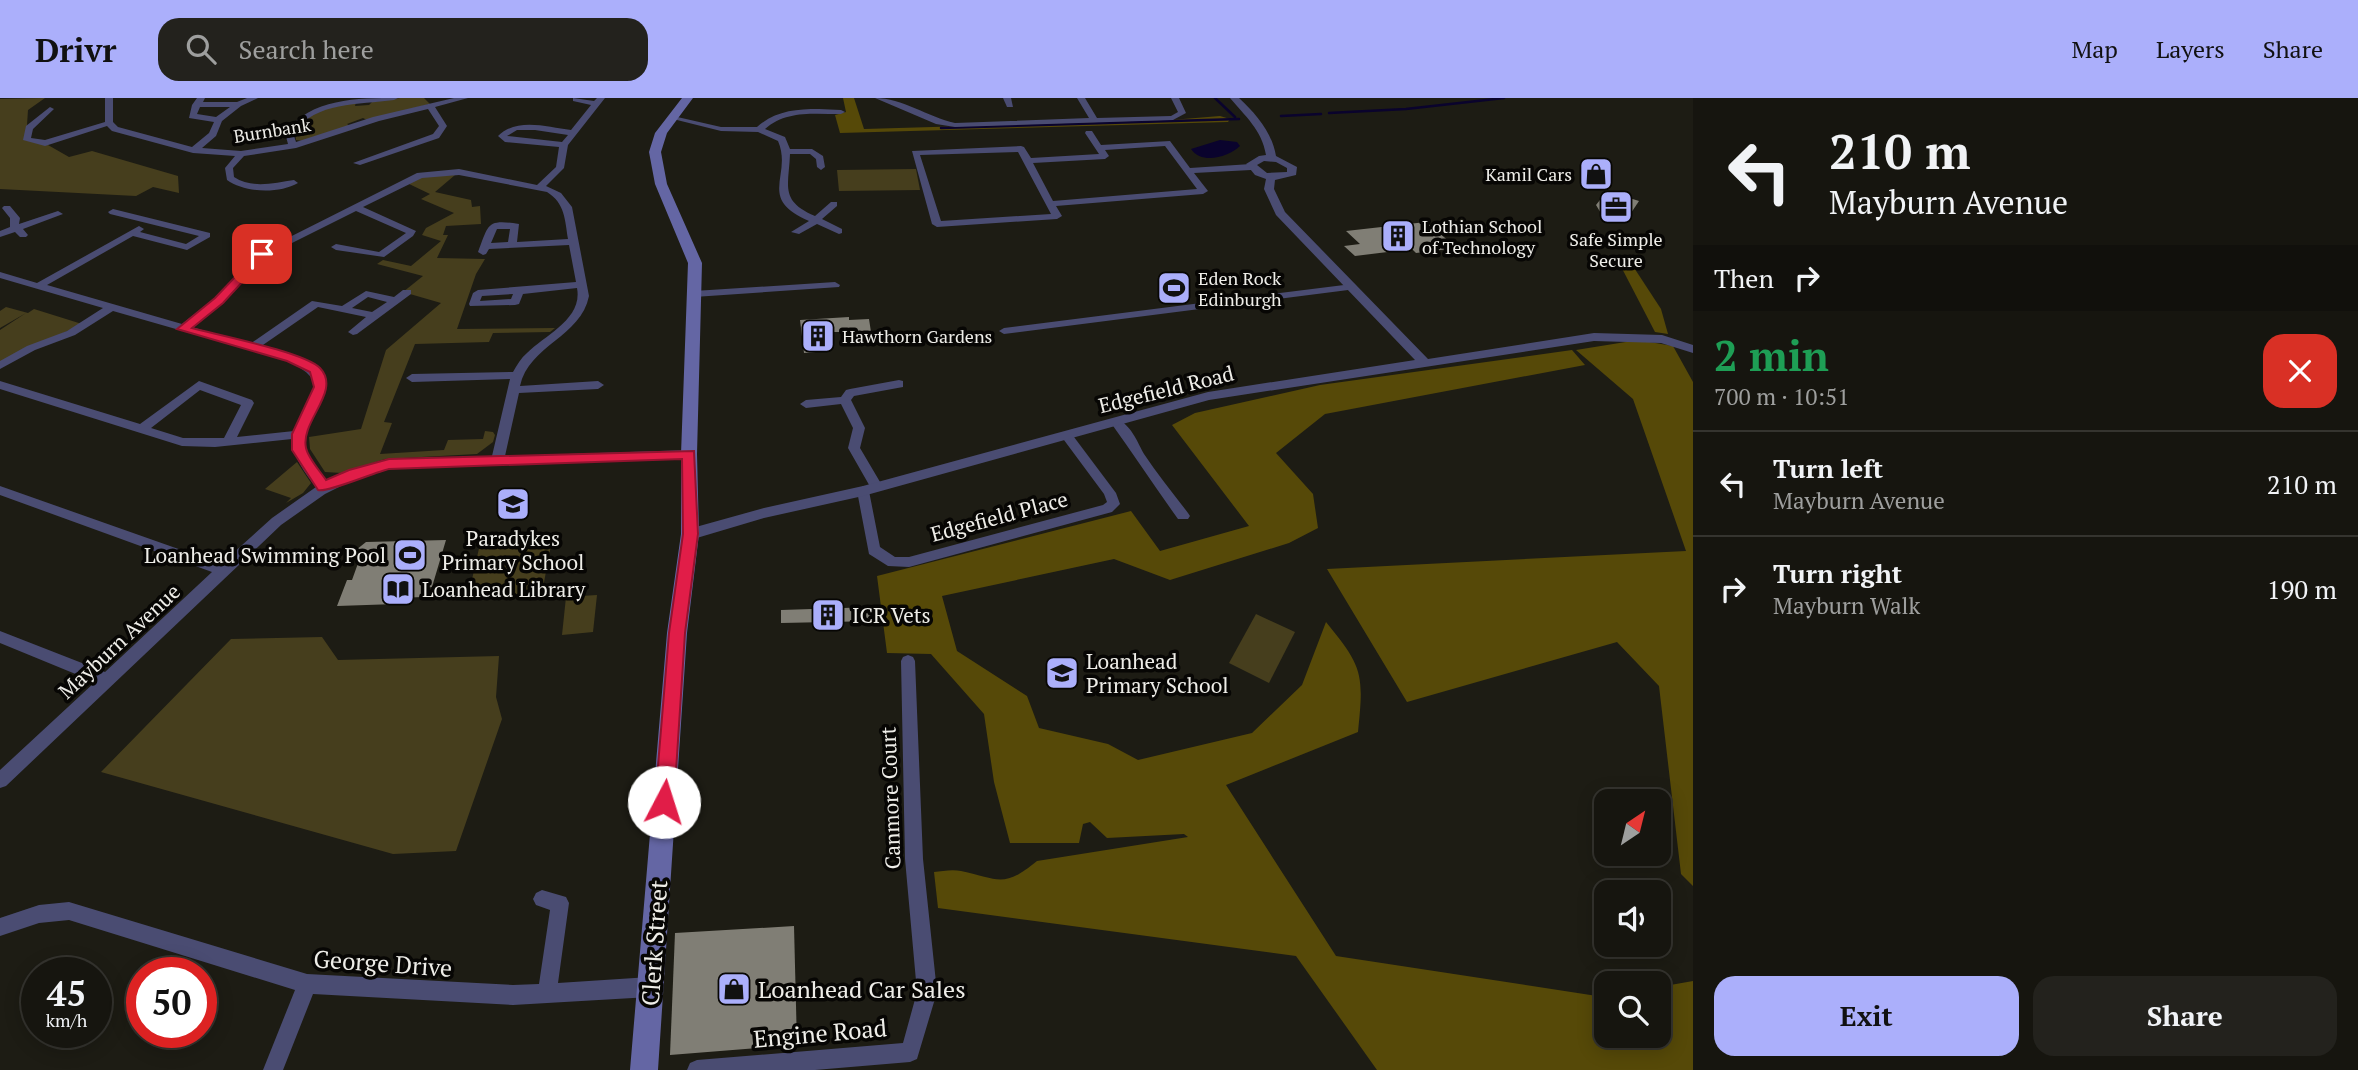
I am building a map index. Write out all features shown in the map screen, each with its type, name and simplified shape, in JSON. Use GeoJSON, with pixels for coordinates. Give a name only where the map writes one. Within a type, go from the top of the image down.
{"type":"FeatureCollection","features":[{"type":"Feature","properties":{"kind":"main road"},"geometry":{"type":"LineString","coordinates":[[688,98],[656,144],[657,168],[664,188],[692,246],[695,263],[694,294]]}},
{"type":"Feature","properties":{"kind":"main road","name":"Clerk Street"},"geometry":{"type":"LineString","coordinates":[[644,1070],[677,633],[690,534],[689,454],[694,294]]}},
{"type":"Feature","properties":{"kind":"street"},"geometry":{"type":"LineString","coordinates":[[50,109],[29,128],[27,139],[45,143],[109,123],[109,98]]}},
{"type":"Feature","properties":{"kind":"street"},"geometry":{"type":"LineString","coordinates":[[193,150],[210,138],[217,128],[218,120],[238,104],[254,98]]}},
{"type":"Feature","properties":{"kind":"street"},"geometry":{"type":"LineString","coordinates":[[293,146],[289,133],[293,126],[312,110],[341,102],[394,98]]}},
{"type":"Feature","properties":{"kind":"street","name":"Burnbank"},"geometry":{"type":"LineString","coordinates":[[109,123],[125,133],[193,150],[241,153],[293,146],[376,119],[464,98]]}},
{"type":"Feature","properties":{"kind":"street"},"geometry":{"type":"LineString","coordinates":[[574,98],[599,101]]}},
{"type":"Feature","properties":{"kind":"street"},"geometry":{"type":"LineString","coordinates":[[879,98],[910,115],[954,125],[1173,118],[1182,113],[1175,98]]}},
{"type":"Feature","properties":{"kind":"street"},"geometry":{"type":"LineString","coordinates":[[1081,98],[1094,120]]}},
{"type":"Feature","properties":{"kind":"street"},"geometry":{"type":"LineString","coordinates":[[1234,98],[1268,140],[1271,158]]}},
{"type":"Feature","properties":{"kind":"street"},"geometry":{"type":"LineString","coordinates":[[540,187],[560,168],[564,145],[599,101]]}},
{"type":"Feature","properties":{"kind":"street"},"geometry":{"type":"LineString","coordinates":[[218,120],[191,116],[198,102],[238,104]]}},
{"type":"Feature","properties":{"kind":"street"},"geometry":{"type":"LineString","coordinates":[[357,163],[370,161],[436,136],[443,126],[431,107]]}},
{"type":"Feature","properties":{"kind":"street"},"geometry":{"type":"LineString","coordinates":[[759,130],[765,122],[780,114],[836,112]]}},
{"type":"Feature","properties":{"kind":"street"},"geometry":{"type":"LineString","coordinates":[[673,118],[720,129],[759,130],[782,139],[787,151],[783,186],[786,201],[797,210],[839,231]]}},
{"type":"Feature","properties":{"kind":"street"},"geometry":{"type":"LineString","coordinates":[[564,145],[505,139],[502,136],[513,128],[522,127],[572,133]]}},
{"type":"Feature","properties":{"kind":"street"},"geometry":{"type":"LineString","coordinates":[[1028,161],[1105,156],[1089,133]]}},
{"type":"Feature","properties":{"kind":"street"},"geometry":{"type":"LineString","coordinates":[[1050,204],[1203,191],[1167,144],[1099,148]]}},
{"type":"Feature","properties":{"kind":"street"},"geometry":{"type":"LineString","coordinates":[[1021,149],[1028,161],[1057,216],[937,224],[915,153],[1021,149]]}},
{"type":"Feature","properties":{"kind":"street"},"geometry":{"type":"LineString","coordinates":[[787,151],[812,152],[820,158],[821,167]]}},
{"type":"Feature","properties":{"kind":"street"},"geometry":{"type":"LineString","coordinates":[[241,153],[229,168],[230,178],[235,183],[248,187],[271,188],[294,183]]}},
{"type":"Feature","properties":{"kind":"street"},"geometry":{"type":"LineString","coordinates":[[1185,166],[1206,170],[1251,167],[1258,173],[1271,177],[1284,177],[1293,170],[1289,164],[1271,158],[1254,160],[1251,167]]}},
{"type":"Feature","properties":{"kind":"street"},"geometry":{"type":"LineString","coordinates":[[183,329],[219,300],[262,254],[408,180],[434,172],[459,172],[540,187],[558,195],[564,201],[584,296],[576,316],[528,357],[517,375],[498,458]]}},
{"type":"Feature","properties":{"kind":"street"},"geometry":{"type":"LineString","coordinates":[[1271,177],[1269,189],[1272,201],[1292,226],[1421,359]]}},
{"type":"Feature","properties":{"kind":"street"},"geometry":{"type":"LineString","coordinates":[[796,232],[834,204]]}},
{"type":"Feature","properties":{"kind":"street"},"geometry":{"type":"LineString","coordinates":[[336,247],[366,252],[403,227],[354,207]]}},
{"type":"Feature","properties":{"kind":"street"},"geometry":{"type":"LineString","coordinates":[[7,208],[15,218],[14,226]]}},
{"type":"Feature","properties":{"kind":"street"},"geometry":{"type":"LineString","coordinates":[[113,212],[207,235],[187,247],[132,233]]}},
{"type":"Feature","properties":{"kind":"street"},"geometry":{"type":"LineString","coordinates":[[0,234],[14,226],[58,214]]}},
{"type":"Feature","properties":{"kind":"street"},"geometry":{"type":"LineString","coordinates":[[37,287],[152,222]]}},
{"type":"Feature","properties":{"kind":"street"},"geometry":{"type":"LineString","coordinates":[[14,226],[23,235]]}},
{"type":"Feature","properties":{"kind":"street"},"geometry":{"type":"LineString","coordinates":[[514,245],[512,241],[516,226],[493,226],[484,250],[514,245],[573,242]]}},
{"type":"Feature","properties":{"kind":"street"},"geometry":{"type":"LineString","coordinates":[[0,275],[306,364],[320,378],[321,387],[299,434],[299,450],[323,487]]}},
{"type":"Feature","properties":{"kind":"street"},"geometry":{"type":"LineString","coordinates":[[519,291],[581,285]]}},
{"type":"Feature","properties":{"kind":"street"},"geometry":{"type":"LineString","coordinates":[[694,294],[835,285]]}},
{"type":"Feature","properties":{"kind":"street"},"geometry":{"type":"LineString","coordinates":[[1004,331],[1352,287]]}},
{"type":"Feature","properties":{"kind":"street"},"geometry":{"type":"LineString","coordinates":[[353,332],[407,292]]}},
{"type":"Feature","properties":{"kind":"street"},"geometry":{"type":"LineString","coordinates":[[345,308],[366,294],[394,300]]}},
{"type":"Feature","properties":{"kind":"street"},"geometry":{"type":"LineString","coordinates":[[251,348],[310,305],[322,302],[374,316]]}},
{"type":"Feature","properties":{"kind":"street"},"geometry":{"type":"LineString","coordinates":[[0,366],[31,348],[71,333],[111,308]]}},
{"type":"Feature","properties":{"kind":"street","name":"Edgefield Road"},"geometry":{"type":"LineString","coordinates":[[690,534],[764,513],[870,489],[1208,396],[1421,359],[1594,337],[1662,339],[1693,349]]}},
{"type":"Feature","properties":{"kind":"street"},"geometry":{"type":"LineString","coordinates":[[412,378],[517,375]]}},
{"type":"Feature","properties":{"kind":"street"},"geometry":{"type":"LineString","coordinates":[[0,384],[181,442],[299,434]]}},
{"type":"Feature","properties":{"kind":"street"},"geometry":{"type":"LineString","coordinates":[[806,404],[845,400],[850,393],[899,384]]}},
{"type":"Feature","properties":{"kind":"street"},"geometry":{"type":"LineString","coordinates":[[142,429],[199,385],[248,403],[229,440]]}},
{"type":"Feature","properties":{"kind":"street"},"geometry":{"type":"LineString","coordinates":[[513,390],[598,385]]}},
{"type":"Feature","properties":{"kind":"street"},"geometry":{"type":"LineString","coordinates":[[845,400],[859,428],[854,448],[870,489]]}},
{"type":"Feature","properties":{"kind":"street"},"geometry":{"type":"LineString","coordinates":[[1117,423],[1131,439],[1138,454],[1182,508]]}},
{"type":"Feature","properties":{"kind":"street","name":"Edgefield Place"},"geometry":{"type":"LineString","coordinates":[[870,489],[874,550],[893,562],[909,562],[1107,509],[1114,504],[1110,493],[1067,436]]}},
{"type":"Feature","properties":{"kind":"street","name":"Mayburn Avenue"},"geometry":{"type":"LineString","coordinates":[[0,781],[282,515],[323,487],[354,473],[389,464],[498,458],[689,454]]}},
{"type":"Feature","properties":{"kind":"street"},"geometry":{"type":"LineString","coordinates":[[0,490],[224,571]]}},
{"type":"Feature","properties":{"kind":"street"},"geometry":{"type":"LineString","coordinates":[[0,638],[108,680]]}},
{"type":"Feature","properties":{"kind":"street","name":"Canmore Court"},"geometry":{"type":"LineString","coordinates":[[908,661],[914,859],[920,933]]}},
{"type":"Feature","properties":{"kind":"street"},"geometry":{"type":"LineString","coordinates":[[542,899],[560,903],[547,993]]}},
{"type":"Feature","properties":{"kind":"street","name":"George Drive"},"geometry":{"type":"LineString","coordinates":[[0,927],[38,914],[69,911],[307,984],[513,995],[650,987]]}},
{"type":"Feature","properties":{"kind":"street","name":"Engine Road"},"geometry":{"type":"LineString","coordinates":[[696,1070],[911,1052],[928,992],[920,933]]}},
{"type":"Feature","properties":{"kind":"street"},"geometry":{"type":"LineString","coordinates":[[273,1070],[307,984]]}},
{"type":"Feature","properties":{"kind":"shaded area"},"geometry":{"type":"Polygon","coordinates":[[[45,98],[28,110],[26,140],[48,145],[69,157],[92,151],[178,176],[179,193],[153,187],[136,196],[0,189],[0,99],[45,98]]]}},
{"type":"Feature","properties":{"kind":"shaded area"},"geometry":{"type":"Polygon","coordinates":[[[424,98],[430,104],[367,120],[363,118],[347,124],[350,126],[303,141],[296,140],[295,130],[303,129],[307,123],[300,122],[312,112],[356,102],[355,106],[369,105],[372,102],[424,98]]]}},
{"type":"Feature","properties":{"kind":"shaded area"},"geometry":{"type":"Polygon","coordinates":[[[843,98],[854,98],[864,129],[1171,120],[1220,116],[1230,119],[1228,122],[840,133],[835,115],[846,112],[843,98]]]}},
{"type":"Feature","properties":{"kind":"shaded area"},"geometry":{"type":"Polygon","coordinates":[[[1220,140],[1237,142],[1240,146],[1215,158],[1202,157],[1191,149],[1220,140]]]}},
{"type":"Feature","properties":{"kind":"shaded area"},"geometry":{"type":"Polygon","coordinates":[[[916,169],[920,190],[839,191],[837,170],[916,169]]]}},
{"type":"Feature","properties":{"kind":"shaded area"},"geometry":{"type":"Polygon","coordinates":[[[455,175],[435,192],[471,200],[472,207],[480,206],[481,224],[446,226],[443,235],[448,235],[437,258],[485,259],[476,274],[457,329],[555,328],[550,332],[493,333],[489,342],[415,344],[384,422],[392,423],[380,454],[444,450],[448,440],[483,439],[485,431],[493,432],[493,442],[477,454],[385,459],[342,473],[325,472],[310,449],[309,437],[361,429],[386,350],[441,303],[403,292],[423,276],[377,264],[383,260],[411,266],[441,241],[422,235],[426,228],[454,213],[421,199],[430,194],[407,183],[423,176],[455,175]]]}},
{"type":"Feature","properties":{"kind":"shaded area"},"geometry":{"type":"Polygon","coordinates":[[[1615,255],[1627,257],[1661,309],[1668,334],[1655,332],[1615,255]]]}},
{"type":"Feature","properties":{"kind":"shaded area"},"geometry":{"type":"Polygon","coordinates":[[[6,307],[28,313],[34,309],[82,324],[0,363],[0,330],[26,313],[0,328],[0,311],[6,307]]]}},
{"type":"Feature","properties":{"kind":"shaded area"},"geometry":{"type":"Polygon","coordinates":[[[1638,340],[1673,346],[1693,382],[1693,886],[1681,874],[1659,686],[1617,642],[1407,702],[1327,569],[1686,551],[1633,399],[1576,350],[1638,340]]]}},
{"type":"Feature","properties":{"kind":"shaded area"},"geometry":{"type":"Polygon","coordinates":[[[1572,350],[1585,365],[1325,414],[1276,453],[1313,494],[1318,528],[1289,543],[1170,580],[1114,559],[942,596],[957,651],[1027,696],[1039,728],[1108,744],[1138,760],[1252,733],[1302,685],[1326,622],[1347,650],[1358,672],[1361,697],[1358,732],[1226,785],[1336,956],[1594,996],[1594,1048],[1671,1048],[1671,985],[1693,981],[1693,1070],[1377,1070],[1296,956],[938,908],[934,872],[958,870],[993,879],[1008,879],[1037,861],[1188,837],[1184,834],[1107,838],[1090,822],[1083,824],[1079,843],[1010,843],[994,782],[984,714],[931,654],[887,653],[877,576],[1131,511],[1160,551],[1249,526],[1172,425],[1195,413],[1320,385],[1572,350]]]}},
{"type":"Feature","properties":{"kind":"shaded area"},"geometry":{"type":"Polygon","coordinates":[[[297,462],[311,483],[303,493],[286,503],[291,498],[265,489],[297,462]]]}},
{"type":"Feature","properties":{"kind":"shaded area"},"geometry":{"type":"Polygon","coordinates":[[[552,540],[542,593],[468,597],[480,544],[552,540]]]}},
{"type":"Feature","properties":{"kind":"shaded area"},"geometry":{"type":"Polygon","coordinates":[[[597,595],[593,632],[562,635],[566,597],[597,595]]]}},
{"type":"Feature","properties":{"kind":"shaded area"},"geometry":{"type":"Polygon","coordinates":[[[1256,614],[1295,632],[1269,683],[1229,663],[1256,614]]]}},
{"type":"Feature","properties":{"kind":"shaded area"},"geometry":{"type":"Polygon","coordinates":[[[322,637],[338,660],[499,656],[496,697],[502,719],[456,851],[393,854],[101,772],[231,639],[322,637]]]}},
{"type":"Feature","properties":{"kind":"building","name":"Safe Simple Secure"},"geometry":{"type":"Polygon","coordinates":[[[1607,191],[1639,201],[1625,222],[1602,215],[1596,205],[1607,191]]]}},
{"type":"Feature","properties":{"kind":"building","name":"Lothian School of Technology"},"geometry":{"type":"Polygon","coordinates":[[[1426,222],[1457,248],[1416,253],[1412,249],[1355,256],[1344,246],[1360,244],[1346,231],[1426,222]]]}},
{"type":"Feature","properties":{"kind":"building","name":"Hawthorn Gardens"},"geometry":{"type":"Polygon","coordinates":[[[849,317],[849,320],[869,319],[871,332],[825,332],[828,351],[804,353],[800,320],[849,317]]]}},
{"type":"Feature","properties":{"kind":"building"},"geometry":{"type":"Polygon","coordinates":[[[446,540],[432,587],[426,588],[423,597],[397,598],[396,604],[337,606],[347,580],[352,580],[361,555],[356,550],[366,542],[446,540]]]}},
{"type":"Feature","properties":{"kind":"building","name":"ICR Vets"},"geometry":{"type":"Polygon","coordinates":[[[874,607],[876,621],[781,623],[781,610],[874,607]]]}},
{"type":"Feature","properties":{"kind":"building","name":"Loanhead Car Sales"},"geometry":{"type":"Polygon","coordinates":[[[794,926],[797,1045],[670,1055],[675,933],[794,926]]]}},
{"type":"Feature","properties":{"kind":"waterway"},"geometry":{"type":"LineString","coordinates":[[1215,98],[1235,117]]}},
{"type":"Feature","properties":{"kind":"waterway"},"geometry":{"type":"LineString","coordinates":[[1329,113],[1406,109],[1504,98]]}},
{"type":"Feature","properties":{"kind":"waterway"},"geometry":{"type":"LineString","coordinates":[[1281,116],[1321,114]]}},
{"type":"Feature","properties":{"kind":"waterway"},"geometry":{"type":"LineString","coordinates":[[941,128],[1239,119]]}},
{"type":"Feature","properties":{"kind":"place","name":"Kamil Cars"},"geometry":{"type":"Point","coordinates":[1596,174]}},
{"type":"Feature","properties":{"kind":"place","name":"Safe Simple Secure"},"geometry":{"type":"Point","coordinates":[1616,207]}},
{"type":"Feature","properties":{"kind":"place","name":"Lothian School of Technology"},"geometry":{"type":"Point","coordinates":[1398,236]}},
{"type":"Feature","properties":{"kind":"place","name":"Eden Rock Edinburgh"},"geometry":{"type":"Point","coordinates":[1174,288]}},
{"type":"Feature","properties":{"kind":"place","name":"Hawthorn Gardens"},"geometry":{"type":"Point","coordinates":[818,336]}},
{"type":"Feature","properties":{"kind":"place","name":"Paradykes Primary School"},"geometry":{"type":"Point","coordinates":[513,504]}},
{"type":"Feature","properties":{"kind":"place","name":"Loanhead Swimming Pool"},"geometry":{"type":"Point","coordinates":[410,555]}},
{"type":"Feature","properties":{"kind":"place","name":"Loanhead Library"},"geometry":{"type":"Point","coordinates":[398,589]}},
{"type":"Feature","properties":{"kind":"place","name":"ICR Vets"},"geometry":{"type":"Point","coordinates":[828,615]}},
{"type":"Feature","properties":{"kind":"place","name":"Loanhead Primary School"},"geometry":{"type":"Point","coordinates":[1062,673]}},
{"type":"Feature","properties":{"kind":"place","name":"Loanhead Car Sales"},"geometry":{"type":"Point","coordinates":[734,989]}},
{"type":"Feature","properties":{"kind":"route"},"geometry":{"type":"LineString","coordinates":[[262,254],[219,300],[183,329],[291,359],[314,369],[320,378],[321,387],[299,434],[299,450],[323,487],[354,473],[389,464],[498,458],[689,454],[690,534],[677,633],[664,802]]}}]}
